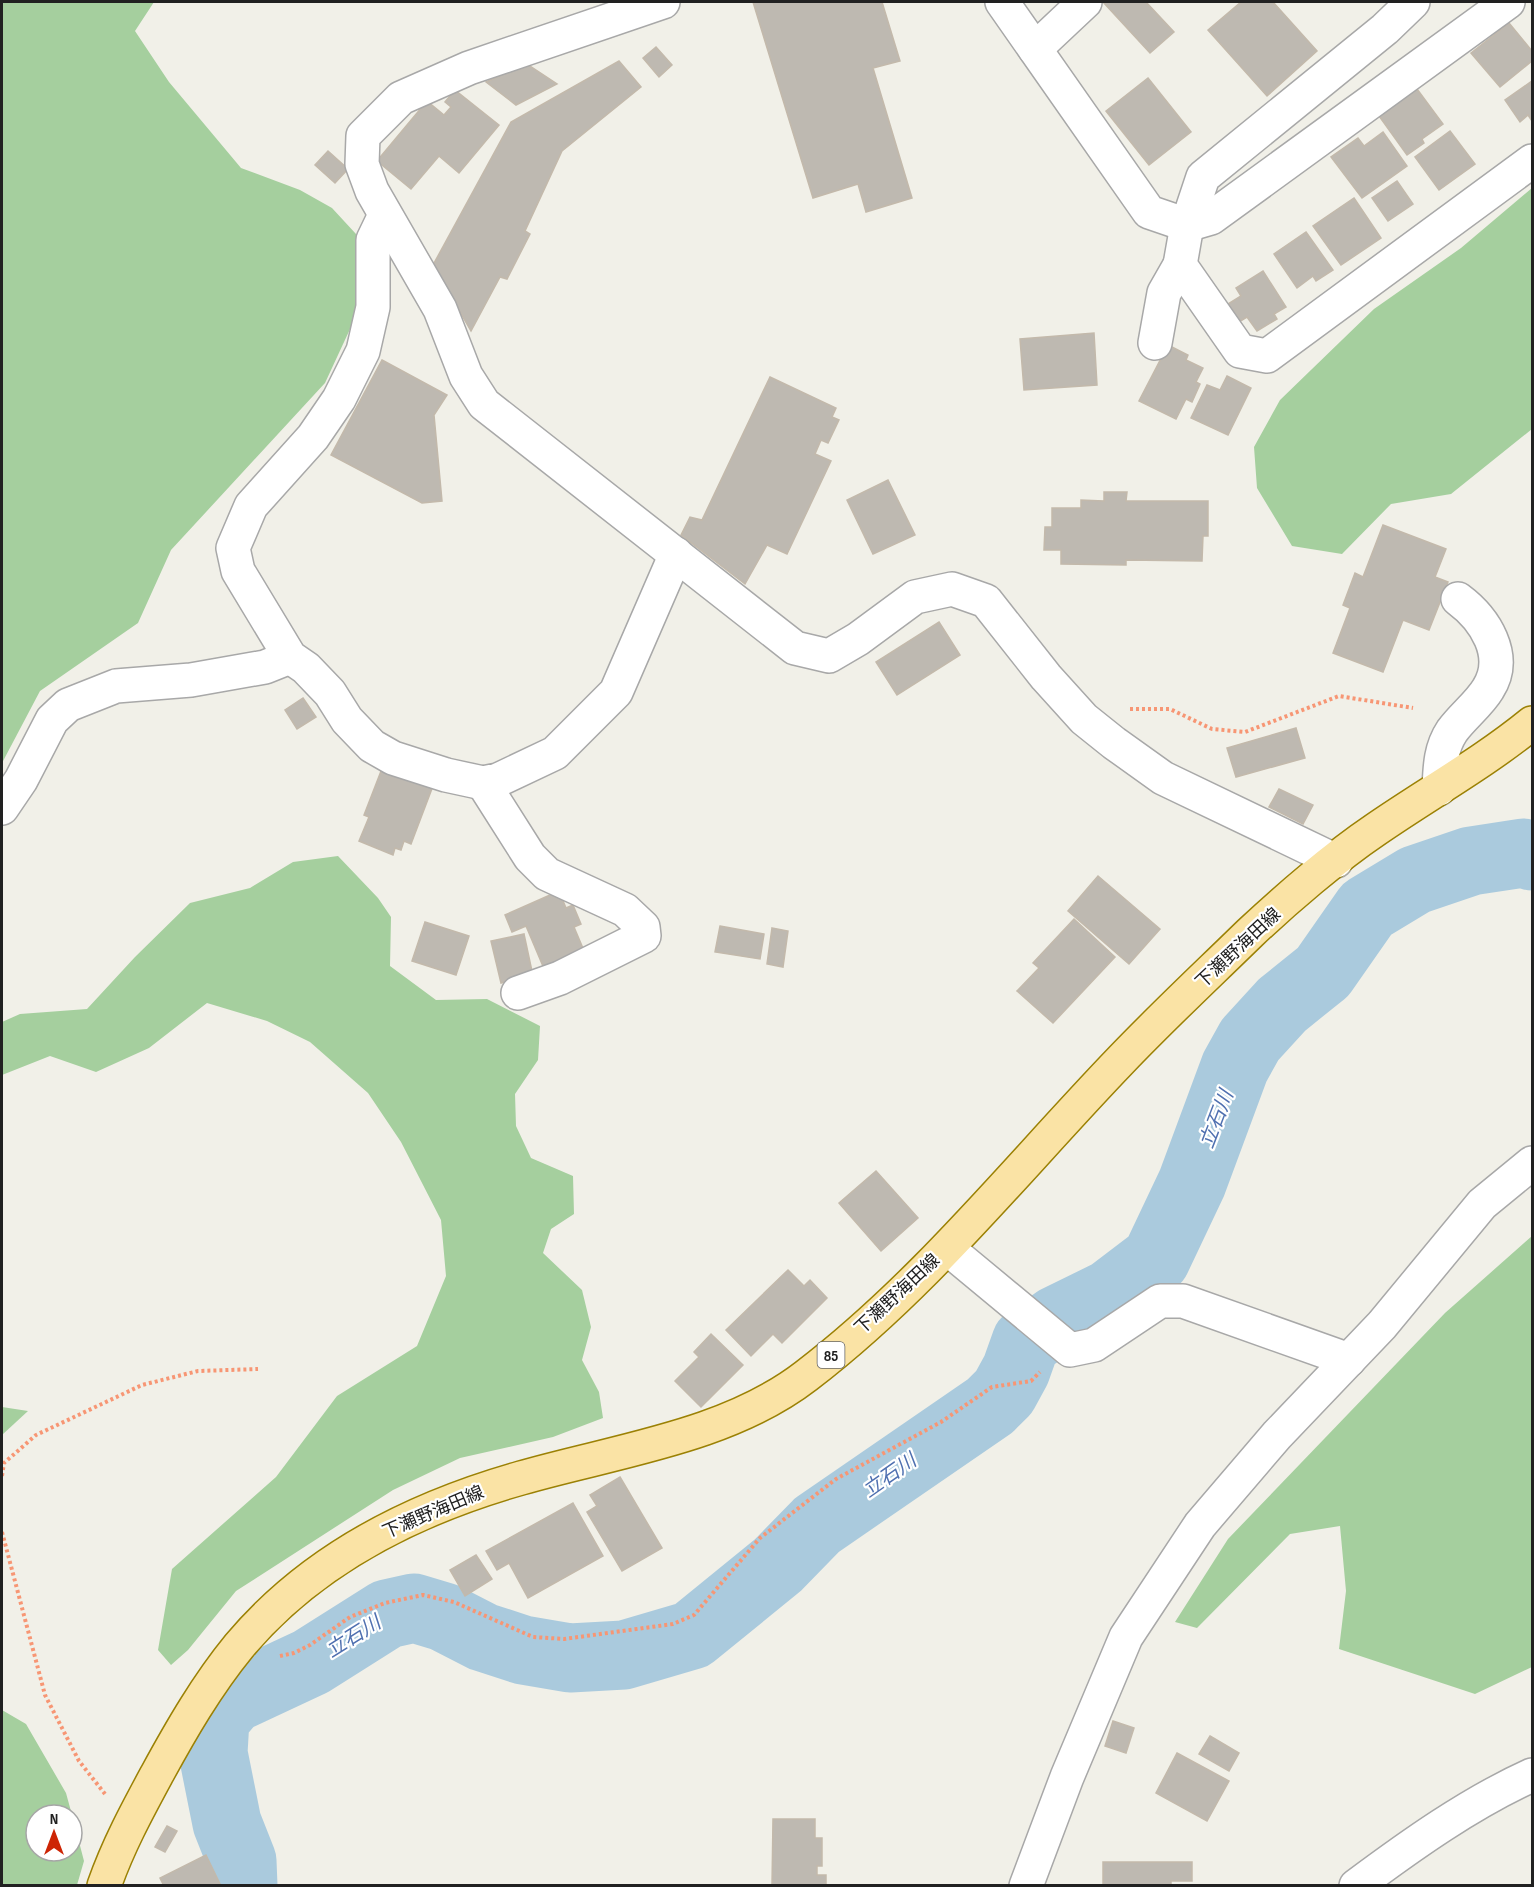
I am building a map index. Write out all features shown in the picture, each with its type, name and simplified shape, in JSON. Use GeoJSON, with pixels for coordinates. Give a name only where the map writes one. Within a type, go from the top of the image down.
{"type":"FeatureCollection","features":[{"type":"Feature","properties":{"kind":"main road","name":"下瀬野海田線"},"geometry":{"type":"LineString","coordinates":[[104,1886],[116,1850],[183,1726],[240,1645],[305,1581],[341,1555],[452,1500],[521,1478],[635,1449],[731,1419],[803,1379],[895,1299],[946,1248],[1122,1059],[1255,929],[1371,832],[1502,748],[1533,723]]}},
{"type":"Feature","properties":{"kind":"street"},"geometry":{"type":"LineString","coordinates":[[663,2],[469,68],[401,98],[363,136],[362,164],[372,191],[440,309],[466,376],[484,404],[795,648],[829,656],[858,639],[915,597],[952,589],[986,601],[1046,677],[1090,723],[1163,778],[1336,861]]}},
{"type":"Feature","properties":{"kind":"street"},"geometry":{"type":"LineString","coordinates":[[1002,2],[1149,212],[1187,225],[1211,218],[1508,2]]}},
{"type":"Feature","properties":{"kind":"street"},"geometry":{"type":"LineString","coordinates":[[1035,50],[1085,2]]}},
{"type":"Feature","properties":{"kind":"street"},"geometry":{"type":"LineString","coordinates":[[1155,343],[1164,293],[1180,265],[1187,225],[1203,177],[1385,28],[1413,2]]}},
{"type":"Feature","properties":{"kind":"street"},"geometry":{"type":"LineString","coordinates":[[1180,265],[1240,351],[1267,356],[1533,162]]}},
{"type":"Feature","properties":{"kind":"street"},"geometry":{"type":"LineString","coordinates":[[386,215],[373,240],[373,307],[363,351],[339,399],[313,436],[251,506],[233,548],[238,571],[291,657],[306,668],[330,693],[347,720],[372,746],[393,758],[446,776],[483,783],[517,773],[555,753],[616,692],[676,554]]}},
{"type":"Feature","properties":{"kind":"street"},"geometry":{"type":"LineString","coordinates":[[1439,789],[1441,755],[1451,732],[1488,691],[1497,671],[1496,651],[1488,633],[1473,610],[1458,599]]}},
{"type":"Feature","properties":{"kind":"street"},"geometry":{"type":"LineString","coordinates":[[2,808],[21,780],[52,720],[68,705],[116,686],[191,680],[265,667],[291,657]]}},
{"type":"Feature","properties":{"kind":"street"},"geometry":{"type":"LineString","coordinates":[[483,783],[530,857],[547,874],[625,910],[643,927],[644,936],[560,978],[518,993]]}},
{"type":"Feature","properties":{"kind":"street"},"geometry":{"type":"LineString","coordinates":[[1026,1886],[1067,1777],[1126,1637],[1200,1525],[1277,1435],[1382,1325],[1482,1204],[1533,1163]]}},
{"type":"Feature","properties":{"kind":"street"},"geometry":{"type":"LineString","coordinates":[[946,1248],[1070,1350],[1094,1345],[1160,1301],[1183,1301],[1349,1360]]}},
{"type":"Feature","properties":{"kind":"street"},"geometry":{"type":"LineString","coordinates":[[1356,1886],[1389,1861],[1506,1787],[1533,1775]]}},
{"type":"Feature","properties":{"kind":"path"},"geometry":{"type":"LineString","coordinates":[[1090,723],[1126,709],[1170,709],[1212,729],[1245,732],[1339,696],[1413,708]]}},
{"type":"Feature","properties":{"kind":"path"},"geometry":{"type":"LineString","coordinates":[[271,1652],[280,1656],[294,1653],[350,1617],[386,1603],[423,1595],[464,1606],[534,1637],[564,1639],[673,1624],[694,1615],[760,1538],[836,1479],[941,1422],[992,1387],[1030,1381],[1044,1368],[1063,1362],[1070,1350]]}},
{"type":"Feature","properties":{"kind":"path"},"geometry":{"type":"LineString","coordinates":[[2,1476],[4,1463],[36,1436],[142,1385],[198,1371],[258,1369]]}},
{"type":"Feature","properties":{"kind":"path"},"geometry":{"type":"LineString","coordinates":[[2,1532],[45,1695],[79,1761],[129,1825]]}},
{"type":"Feature","properties":{"kind":"green space"},"geometry":{"type":"Polygon","coordinates":[[[2,2],[154,2],[135,31],[169,82],[241,168],[300,190],[332,208],[356,234],[357,314],[325,383],[171,550],[138,623],[40,691],[2,763],[2,2]]]}},
{"type":"Feature","properties":{"kind":"green space"},"geometry":{"type":"Polygon","coordinates":[[[1532,188],[1532,429],[1451,494],[1391,504],[1342,554],[1292,546],[1257,488],[1254,447],[1280,400],[1374,309],[1461,248],[1532,188]]]}},
{"type":"Feature","properties":{"kind":"green space"},"geometry":{"type":"Polygon","coordinates":[[[338,856],[378,898],[391,917],[390,966],[436,1000],[487,999],[540,1026],[538,1060],[515,1094],[516,1126],[531,1158],[573,1176],[574,1214],[551,1229],[543,1253],[582,1290],[591,1327],[582,1360],[599,1392],[603,1418],[553,1437],[460,1458],[393,1490],[236,1591],[188,1650],[171,1665],[158,1650],[172,1569],[276,1477],[337,1396],[417,1346],[446,1276],[441,1220],[401,1142],[368,1093],[310,1042],[267,1021],[207,1003],[149,1048],[96,1072],[50,1056],[2,1075],[2,1022],[20,1014],[87,1009],[135,957],[190,903],[250,888],[293,862],[338,856]]]}},
{"type":"Feature","properties":{"kind":"green space"},"geometry":{"type":"Polygon","coordinates":[[[1532,1236],[1532,1667],[1475,1694],[1339,1649],[1346,1591],[1340,1526],[1290,1534],[1197,1628],[1175,1622],[1228,1539],[1445,1313],[1532,1236]]]}},
{"type":"Feature","properties":{"kind":"green space"},"geometry":{"type":"Polygon","coordinates":[[[2,1407],[28,1411],[2,1435],[2,1407]]]}},
{"type":"Feature","properties":{"kind":"green space"},"geometry":{"type":"Polygon","coordinates":[[[2,1710],[26,1724],[66,1793],[69,1803],[24,1803],[24,1863],[83,1863],[77,1885],[2,1885],[2,1710]]]}},
{"type":"Feature","properties":{"kind":"building"},"geometry":{"type":"Polygon","coordinates":[[[753,2],[882,2],[900,61],[873,68],[912,198],[866,212],[858,184],[813,198],[753,2]]]}},
{"type":"Feature","properties":{"kind":"building"},"geometry":{"type":"Polygon","coordinates":[[[1103,2],[1146,2],[1174,32],[1150,53],[1103,2]]]}},
{"type":"Feature","properties":{"kind":"building"},"geometry":{"type":"Polygon","coordinates":[[[1241,2],[1273,2],[1317,51],[1267,96],[1208,30],[1241,2]]]}},
{"type":"Feature","properties":{"kind":"building"},"geometry":{"type":"Polygon","coordinates":[[[1509,23],[1532,51],[1532,61],[1500,87],[1471,53],[1509,23]]]}},
{"type":"Feature","properties":{"kind":"building"},"geometry":{"type":"Polygon","coordinates":[[[656,47],[672,65],[659,77],[643,58],[656,47]]]}},
{"type":"Feature","properties":{"kind":"building"},"geometry":{"type":"Polygon","coordinates":[[[619,61],[641,87],[562,151],[525,231],[530,234],[507,279],[500,277],[471,331],[433,265],[511,122],[619,61]]]}},
{"type":"Feature","properties":{"kind":"building"},"geometry":{"type":"Polygon","coordinates":[[[527,64],[557,84],[516,105],[486,82],[527,64]]]}},
{"type":"Feature","properties":{"kind":"building"},"geometry":{"type":"Polygon","coordinates":[[[1148,78],[1191,132],[1149,165],[1106,111],[1148,78]]]}},
{"type":"Feature","properties":{"kind":"building"},"geometry":{"type":"Polygon","coordinates":[[[1532,81],[1532,121],[1528,115],[1520,122],[1505,100],[1532,81]]]}},
{"type":"Feature","properties":{"kind":"building"},"geometry":{"type":"Polygon","coordinates":[[[1417,89],[1443,124],[1422,139],[1424,143],[1407,155],[1379,116],[1417,89]]]}},
{"type":"Feature","properties":{"kind":"building"},"geometry":{"type":"Polygon","coordinates":[[[455,90],[499,125],[459,173],[439,156],[411,189],[377,161],[427,101],[444,115],[451,107],[445,102],[455,90]]]}},
{"type":"Feature","properties":{"kind":"building"},"geometry":{"type":"Polygon","coordinates":[[[1450,131],[1475,164],[1439,190],[1415,157],[1450,131]]]}},
{"type":"Feature","properties":{"kind":"building"},"geometry":{"type":"Polygon","coordinates":[[[1383,132],[1407,166],[1362,198],[1331,157],[1358,138],[1364,146],[1383,132]]]}},
{"type":"Feature","properties":{"kind":"building"},"geometry":{"type":"Polygon","coordinates":[[[328,151],[348,169],[335,183],[315,165],[328,151]]]}},
{"type":"Feature","properties":{"kind":"building"},"geometry":{"type":"Polygon","coordinates":[[[1397,181],[1413,204],[1388,221],[1372,198],[1397,181]]]}},
{"type":"Feature","properties":{"kind":"building"},"geometry":{"type":"Polygon","coordinates":[[[1354,198],[1381,238],[1341,265],[1313,226],[1354,198]]]}},
{"type":"Feature","properties":{"kind":"building"},"geometry":{"type":"Polygon","coordinates":[[[1306,232],[1333,270],[1316,281],[1313,276],[1297,288],[1274,254],[1306,232]]]}},
{"type":"Feature","properties":{"kind":"building"},"geometry":{"type":"Polygon","coordinates":[[[1263,271],[1286,307],[1274,314],[1277,319],[1257,331],[1247,317],[1239,322],[1228,304],[1241,296],[1236,288],[1263,271]]]}},
{"type":"Feature","properties":{"kind":"building"},"geometry":{"type":"Polygon","coordinates":[[[1094,333],[1097,385],[1024,390],[1020,339],[1094,333]]]}},
{"type":"Feature","properties":{"kind":"building"},"geometry":{"type":"Polygon","coordinates":[[[1168,345],[1188,355],[1186,360],[1203,368],[1196,382],[1200,384],[1192,402],[1186,399],[1176,419],[1139,401],[1168,345]]]}},
{"type":"Feature","properties":{"kind":"building"},"geometry":{"type":"Polygon","coordinates":[[[382,360],[447,395],[434,415],[442,501],[422,503],[331,455],[382,360]]]}},
{"type":"Feature","properties":{"kind":"building"},"geometry":{"type":"Polygon","coordinates":[[[1227,376],[1251,388],[1228,435],[1191,418],[1207,385],[1220,390],[1227,376]]]}},
{"type":"Feature","properties":{"kind":"building"},"geometry":{"type":"Polygon","coordinates":[[[770,377],[836,408],[832,417],[839,420],[828,443],[821,440],[815,454],[831,461],[787,554],[767,545],[745,584],[681,535],[690,517],[702,520],[770,377]]]}},
{"type":"Feature","properties":{"kind":"building"},"geometry":{"type":"Polygon","coordinates":[[[888,480],[915,535],[873,554],[847,500],[888,480]]]}},
{"type":"Feature","properties":{"kind":"building"},"geometry":{"type":"Polygon","coordinates":[[[1104,492],[1127,492],[1126,501],[1208,501],[1208,536],[1203,536],[1202,561],[1126,560],[1126,565],[1061,564],[1061,550],[1044,550],[1045,527],[1052,527],[1052,508],[1081,508],[1081,500],[1104,501],[1104,492]]]}},
{"type":"Feature","properties":{"kind":"building"},"geometry":{"type":"Polygon","coordinates":[[[1383,525],[1446,549],[1435,577],[1448,582],[1429,630],[1403,620],[1383,672],[1333,653],[1350,608],[1343,605],[1355,573],[1363,577],[1383,525]]]}},
{"type":"Feature","properties":{"kind":"building"},"geometry":{"type":"Polygon","coordinates":[[[939,622],[960,655],[897,695],[876,662],[939,622]]]}},
{"type":"Feature","properties":{"kind":"building"},"geometry":{"type":"Polygon","coordinates":[[[303,698],[316,717],[297,729],[285,710],[303,698]]]}},
{"type":"Feature","properties":{"kind":"building"},"geometry":{"type":"Polygon","coordinates":[[[1296,728],[1305,758],[1236,777],[1227,748],[1296,728]]]}},
{"type":"Feature","properties":{"kind":"building"},"geometry":{"type":"Polygon","coordinates":[[[383,766],[433,786],[411,844],[404,841],[401,850],[395,848],[393,855],[359,841],[369,817],[364,815],[383,766]]]}},
{"type":"Feature","properties":{"kind":"building"},"geometry":{"type":"Polygon","coordinates":[[[1279,789],[1313,805],[1303,824],[1269,807],[1279,789]]]}},
{"type":"Feature","properties":{"kind":"building"},"geometry":{"type":"Polygon","coordinates":[[[1098,876],[1160,929],[1129,964],[1068,911],[1098,876]]]}},
{"type":"Feature","properties":{"kind":"building"},"geometry":{"type":"Polygon","coordinates":[[[559,891],[566,908],[573,905],[581,924],[574,927],[585,953],[545,971],[526,926],[512,932],[505,915],[559,891]]]}},
{"type":"Feature","properties":{"kind":"building"},"geometry":{"type":"Polygon","coordinates":[[[1074,919],[1115,957],[1053,1023],[1017,991],[1039,968],[1033,963],[1074,919]]]}},
{"type":"Feature","properties":{"kind":"building"},"geometry":{"type":"Polygon","coordinates":[[[425,922],[469,936],[456,975],[412,961],[425,922]]]}},
{"type":"Feature","properties":{"kind":"building"},"geometry":{"type":"Polygon","coordinates":[[[720,926],[764,934],[760,959],[715,952],[720,926]]]}},
{"type":"Feature","properties":{"kind":"building"},"geometry":{"type":"Polygon","coordinates":[[[772,928],[788,931],[783,967],[767,964],[772,928]]]}},
{"type":"Feature","properties":{"kind":"building"},"geometry":{"type":"Polygon","coordinates":[[[524,934],[533,976],[501,983],[491,941],[524,934]]]}},
{"type":"Feature","properties":{"kind":"building"},"geometry":{"type":"Polygon","coordinates":[[[876,1171],[918,1218],[881,1251],[839,1203],[876,1171]]]}},
{"type":"Feature","properties":{"kind":"building"},"geometry":{"type":"Polygon","coordinates":[[[788,1270],[804,1286],[810,1280],[827,1298],[782,1343],[773,1334],[751,1356],[726,1330],[788,1270]]]}},
{"type":"Feature","properties":{"kind":"building"},"geometry":{"type":"Polygon","coordinates":[[[711,1334],[743,1365],[701,1407],[675,1381],[699,1357],[694,1352],[711,1334]]]}},
{"type":"Feature","properties":{"kind":"building"},"geometry":{"type":"Polygon","coordinates":[[[620,1477],[662,1548],[622,1571],[587,1512],[597,1506],[590,1495],[620,1477]]]}},
{"type":"Feature","properties":{"kind":"building"},"geometry":{"type":"Polygon","coordinates":[[[573,1503],[603,1556],[528,1598],[509,1563],[497,1570],[486,1551],[573,1503]]]}},
{"type":"Feature","properties":{"kind":"building"},"geometry":{"type":"Polygon","coordinates":[[[476,1555],[492,1579],[465,1596],[450,1570],[476,1555]]]}},
{"type":"Feature","properties":{"kind":"building"},"geometry":{"type":"Polygon","coordinates":[[[1113,1721],[1134,1728],[1126,1753],[1105,1746],[1113,1721]]]}},
{"type":"Feature","properties":{"kind":"building"},"geometry":{"type":"Polygon","coordinates":[[[1210,1736],[1239,1753],[1229,1771],[1199,1754],[1210,1736]]]}},
{"type":"Feature","properties":{"kind":"building"},"geometry":{"type":"Polygon","coordinates":[[[1177,1753],[1229,1781],[1207,1821],[1156,1793],[1177,1753]]]}},
{"type":"Feature","properties":{"kind":"building"},"geometry":{"type":"Polygon","coordinates":[[[773,1819],[815,1819],[815,1838],[822,1838],[822,1866],[817,1866],[817,1875],[826,1875],[826,1886],[772,1886],[773,1819]]]}},
{"type":"Feature","properties":{"kind":"building"},"geometry":{"type":"Polygon","coordinates":[[[167,1826],[177,1831],[165,1852],[155,1847],[167,1826]]]}},
{"type":"Feature","properties":{"kind":"building"},"geometry":{"type":"Polygon","coordinates":[[[206,1855],[221,1886],[164,1886],[160,1878],[206,1855]]]}},
{"type":"Feature","properties":{"kind":"building"},"geometry":{"type":"Polygon","coordinates":[[[1103,1862],[1192,1862],[1192,1881],[1171,1881],[1171,1886],[1103,1886],[1103,1862]]]}},
{"type":"Feature","properties":{"kind":"waterway","name":"立石川"},"geometry":{"type":"LineString","coordinates":[[243,1886],[242,1861],[227,1823],[213,1753],[215,1719],[232,1699],[311,1662],[387,1614],[414,1608],[444,1617],[483,1637],[523,1650],[570,1658],[624,1655],[692,1635],[778,1565],[817,1525],[990,1406],[1004,1392],[1016,1370],[1026,1342],[1057,1320],[1110,1294],[1156,1259],[1192,1183],[1235,1067],[1250,1040],[1282,1005],[1323,972],[1367,909],[1415,880],[1471,861],[1523,853],[1532,856]]}}]}
